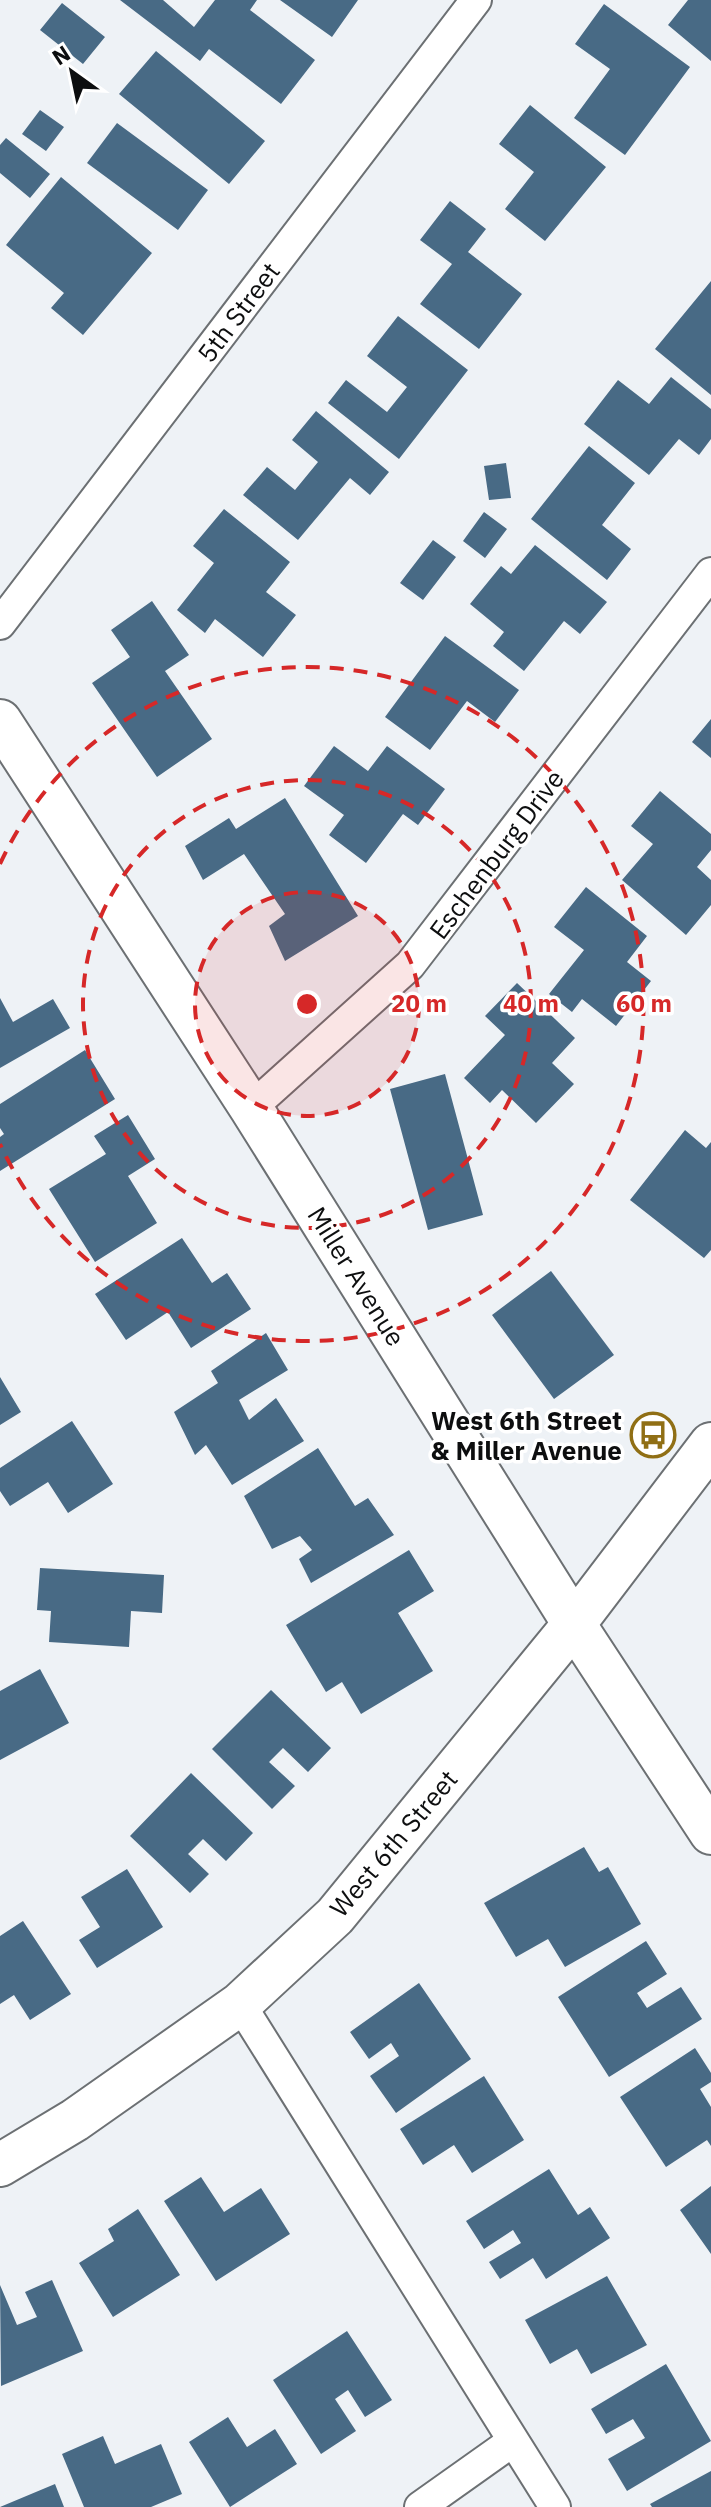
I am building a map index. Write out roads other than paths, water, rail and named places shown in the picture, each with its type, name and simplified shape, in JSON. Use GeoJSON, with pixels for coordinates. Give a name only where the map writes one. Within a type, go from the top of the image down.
{"type":"FeatureCollection","features":[{"type":"Feature","properties":{"kind":"street","name":"5th Street"},"geometry":{"type":"LineString","coordinates":[[0,624],[476,0]]}},
{"type":"Feature","properties":{"kind":"street","name":"Eschenburg Drive"},"geometry":{"type":"LineString","coordinates":[[251,1108],[410,965],[711,573]]}},
{"type":"Feature","properties":{"kind":"street","name":"Miller Avenue"},"geometry":{"type":"LineString","coordinates":[[0,721],[251,1108],[574,1624],[711,1833]]}},
{"type":"Feature","properties":{"kind":"street","name":"West 6th Street"},"geometry":{"type":"LineString","coordinates":[[0,2165],[75,2120],[240,2004],[335,1916],[574,1624],[711,1444]]}},
{"type":"Feature","properties":{"kind":"street"},"geometry":{"type":"LineString","coordinates":[[240,2004],[555,2507]]}},
{"type":"Feature","properties":{"kind":"street"},"geometry":{"type":"LineString","coordinates":[[420,2507],[513,2441]]}},
{"type":"Feature","properties":{"kind":"place","name":"West 6th Street & Miller Avenue"},"geometry":{"type":"Point","coordinates":[653,1435]}}]}
